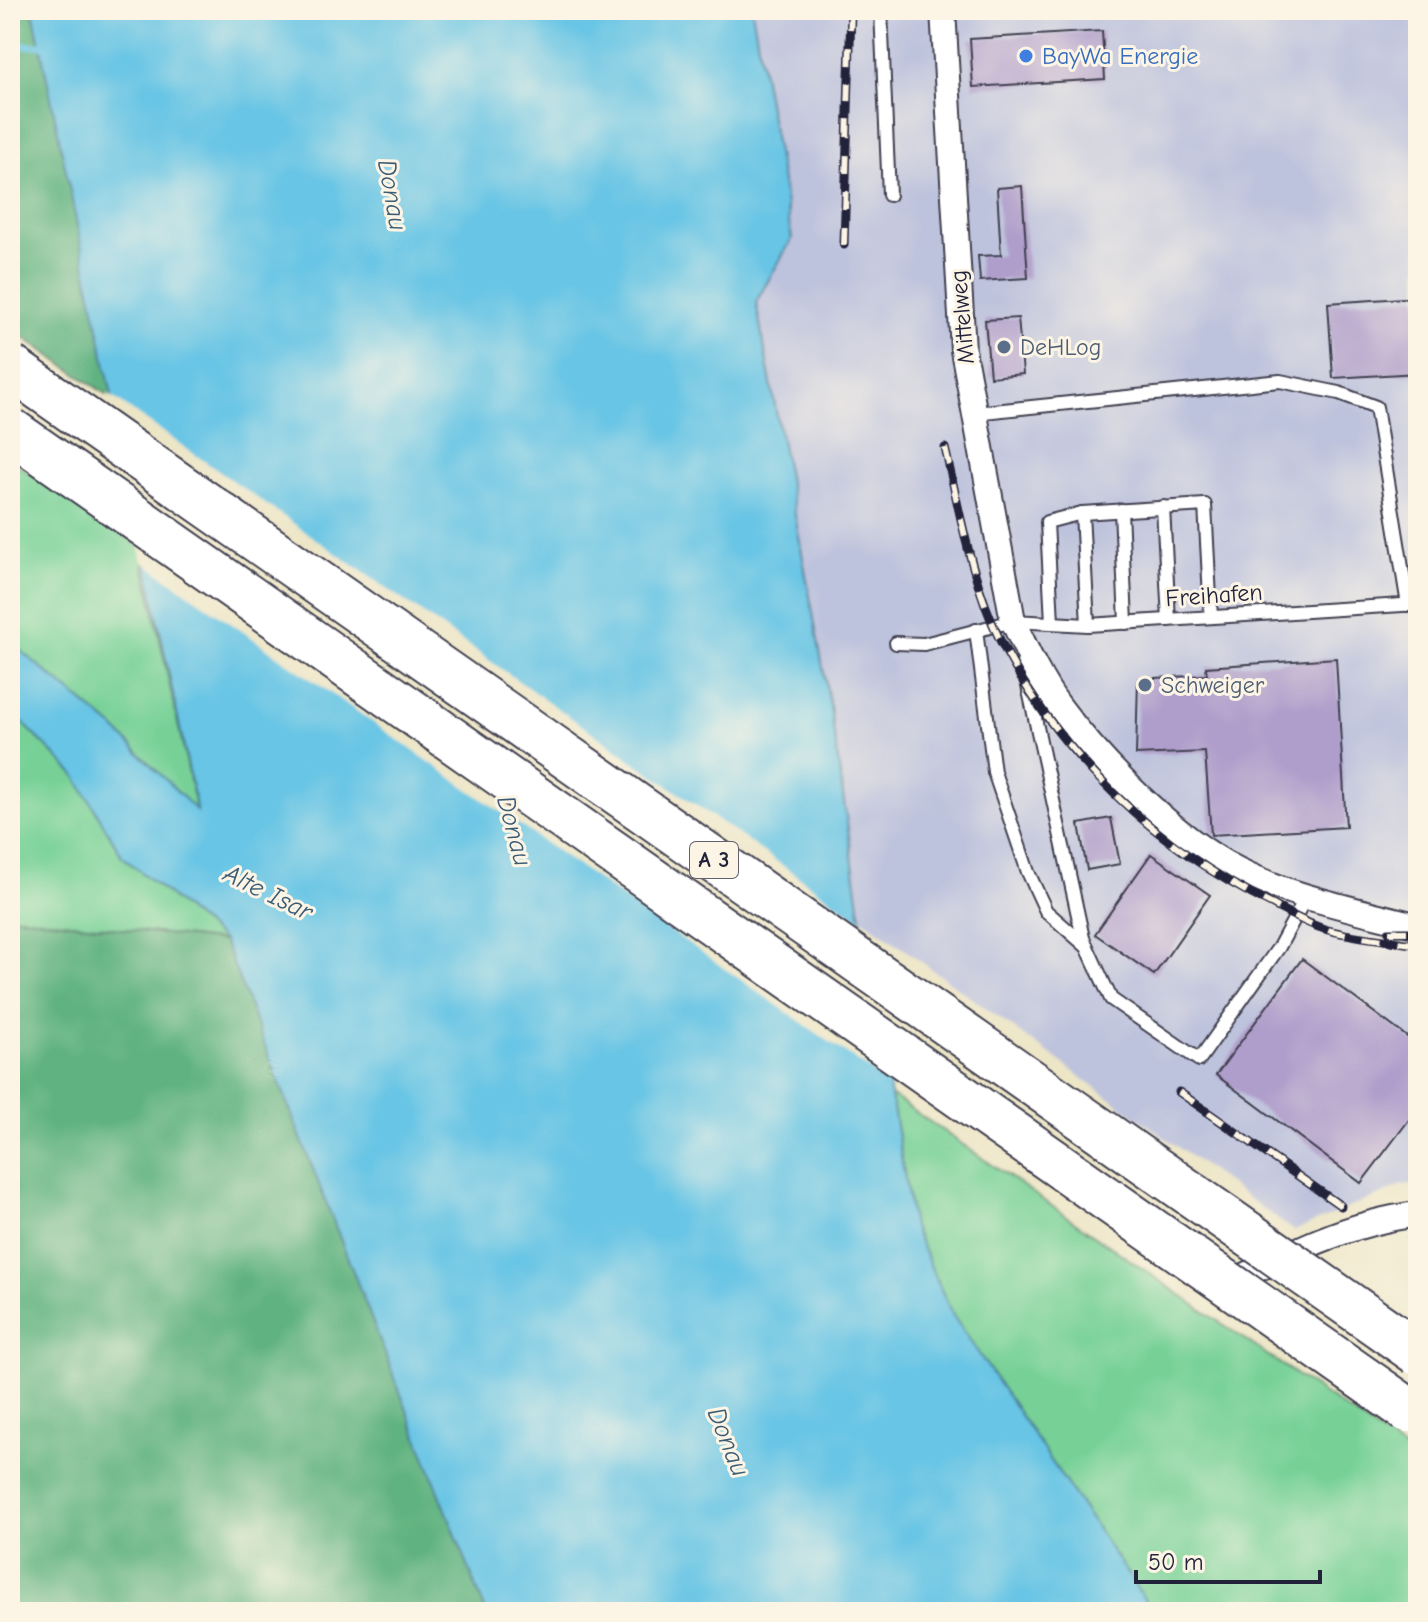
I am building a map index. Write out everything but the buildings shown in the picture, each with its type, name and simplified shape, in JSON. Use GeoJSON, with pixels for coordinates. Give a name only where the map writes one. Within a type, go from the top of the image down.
{"type":"FeatureCollection","features":[{"type":"Feature","properties":{"kind":"highway","name":"A 3"},"geometry":{"type":"LineString","coordinates":[[10,367],[1418,1353]]}},
{"type":"Feature","properties":{"kind":"highway","name":"A 3"},"geometry":{"type":"LineString","coordinates":[[10,430],[1408,1410]]}},
{"type":"Feature","properties":{"kind":"street","name":"Mittelweg"},"geometry":{"type":"LineString","coordinates":[[943,10],[963,350],[1013,621],[1058,705],[1157,810],[1236,869],[1307,895],[1418,926]]}},
{"type":"Feature","properties":{"kind":"street"},"geometry":{"type":"LineString","coordinates":[[1210,1294],[1318,1238],[1382,1219],[1418,1214]]}},
{"type":"Feature","properties":{"kind":"lane"},"geometry":{"type":"LineString","coordinates":[[881,10],[889,195]]}},
{"type":"Feature","properties":{"kind":"lane"},"geometry":{"type":"LineString","coordinates":[[974,413],[1280,381],[1339,393],[1376,407],[1413,604]]}},
{"type":"Feature","properties":{"kind":"lane"},"geometry":{"type":"LineString","coordinates":[[1052,623],[1047,522],[1082,513],[1205,505],[1211,617]]}},
{"type":"Feature","properties":{"kind":"lane"},"geometry":{"type":"LineString","coordinates":[[1163,507],[1169,620]]}},
{"type":"Feature","properties":{"kind":"lane"},"geometry":{"type":"LineString","coordinates":[[1121,510],[1126,623]]}},
{"type":"Feature","properties":{"kind":"lane"},"geometry":{"type":"LineString","coordinates":[[1082,513],[1088,625]]}},
{"type":"Feature","properties":{"kind":"lane","name":"Freihafen"},"geometry":{"type":"LineString","coordinates":[[896,643],[924,644],[1013,621],[1088,625],[1413,604]]}},
{"type":"Feature","properties":{"kind":"lane"},"geometry":{"type":"LineString","coordinates":[[1013,621],[1088,949],[1111,999],[1199,1060],[1279,947],[1307,895]]}},
{"type":"Feature","properties":{"kind":"lane"},"geometry":{"type":"LineString","coordinates":[[976,630],[994,772],[1028,872],[1046,911],[1088,949]]}},
{"type":"Feature","properties":{"kind":"shaded area"},"geometry":{"type":"Polygon","coordinates":[[[752,10],[1418,10],[1418,1183],[1403,1185],[1294,1231],[861,918],[830,706],[756,302],[792,239],[752,10]]]}},
{"type":"Feature","properties":{"kind":"green space"},"geometry":{"type":"Polygon","coordinates":[[[10,10],[33,10],[113,399],[10,328],[10,10]]]}},
{"type":"Feature","properties":{"kind":"green space"},"geometry":{"type":"Polygon","coordinates":[[[10,460],[140,546],[197,813],[114,728],[10,642],[10,460]]]}},
{"type":"Feature","properties":{"kind":"green space"},"geometry":{"type":"Polygon","coordinates":[[[10,710],[75,775],[122,856],[224,941],[10,916],[10,710]]]}},
{"type":"Feature","properties":{"kind":"green space"},"geometry":{"type":"Polygon","coordinates":[[[10,916],[224,941],[486,1612],[10,1612],[10,916]]]}},
{"type":"Feature","properties":{"kind":"green space"},"geometry":{"type":"Polygon","coordinates":[[[891,1095],[1418,1459],[1418,1612],[1153,1612],[952,1314],[913,1227],[891,1095]]]}},
{"type":"Feature","properties":{"kind":"water"},"geometry":{"type":"Polygon","coordinates":[[[33,10],[752,10],[792,239],[756,302],[830,706],[861,918],[913,1227],[952,1314],[1153,1612],[486,1612],[224,941],[122,856],[75,775],[10,710],[10,642],[114,728],[197,811],[33,10]]]}},
{"type":"Feature","properties":{"kind":"pier"},"geometry":{"type":"Polygon","coordinates":[[[107,393],[866,924],[894,1087],[142,561],[107,393]]]}},
{"type":"Feature","properties":{"kind":"waterway"},"geometry":{"type":"LineString","coordinates":[[10,46],[48,45]]}},
{"type":"Feature","properties":{"kind":"railway"},"geometry":{"type":"LineString","coordinates":[[844,245],[851,10]]}},
{"type":"Feature","properties":{"kind":"railway"},"geometry":{"type":"LineString","coordinates":[[945,448],[967,546],[981,594],[1000,640],[1023,682],[1051,722],[1115,795],[1190,856],[1293,916],[1321,928],[1350,935],[1418,945]]}},
{"type":"Feature","properties":{"kind":"railway"},"geometry":{"type":"LineString","coordinates":[[1389,932],[1418,932]]}},
{"type":"Feature","properties":{"kind":"railway"},"geometry":{"type":"LineString","coordinates":[[1179,1092],[1341,1206]]}},
{"type":"Feature","properties":{"kind":"place","name":"BayWa Energie"},"geometry":{"type":"Point","coordinates":[1026,56]}},
{"type":"Feature","properties":{"kind":"place","name":"DeHLog"},"geometry":{"type":"Point","coordinates":[1004,347]}},
{"type":"Feature","properties":{"kind":"place","name":"Schweiger"},"geometry":{"type":"Point","coordinates":[1145,685]}},
{"type":"Feature","properties":{"kind":"water label","name":"Donau"},"geometry":{"type":"Point","coordinates":[392,195]}},
{"type":"Feature","properties":{"kind":"water label","name":"Donau"},"geometry":{"type":"Point","coordinates":[514,831]}},
{"type":"Feature","properties":{"kind":"water label","name":"Alte Isar"},"geometry":{"type":"Point","coordinates":[268,893]}},
{"type":"Feature","properties":{"kind":"water label","name":"Donau"},"geometry":{"type":"Point","coordinates":[728,1442]}}]}
